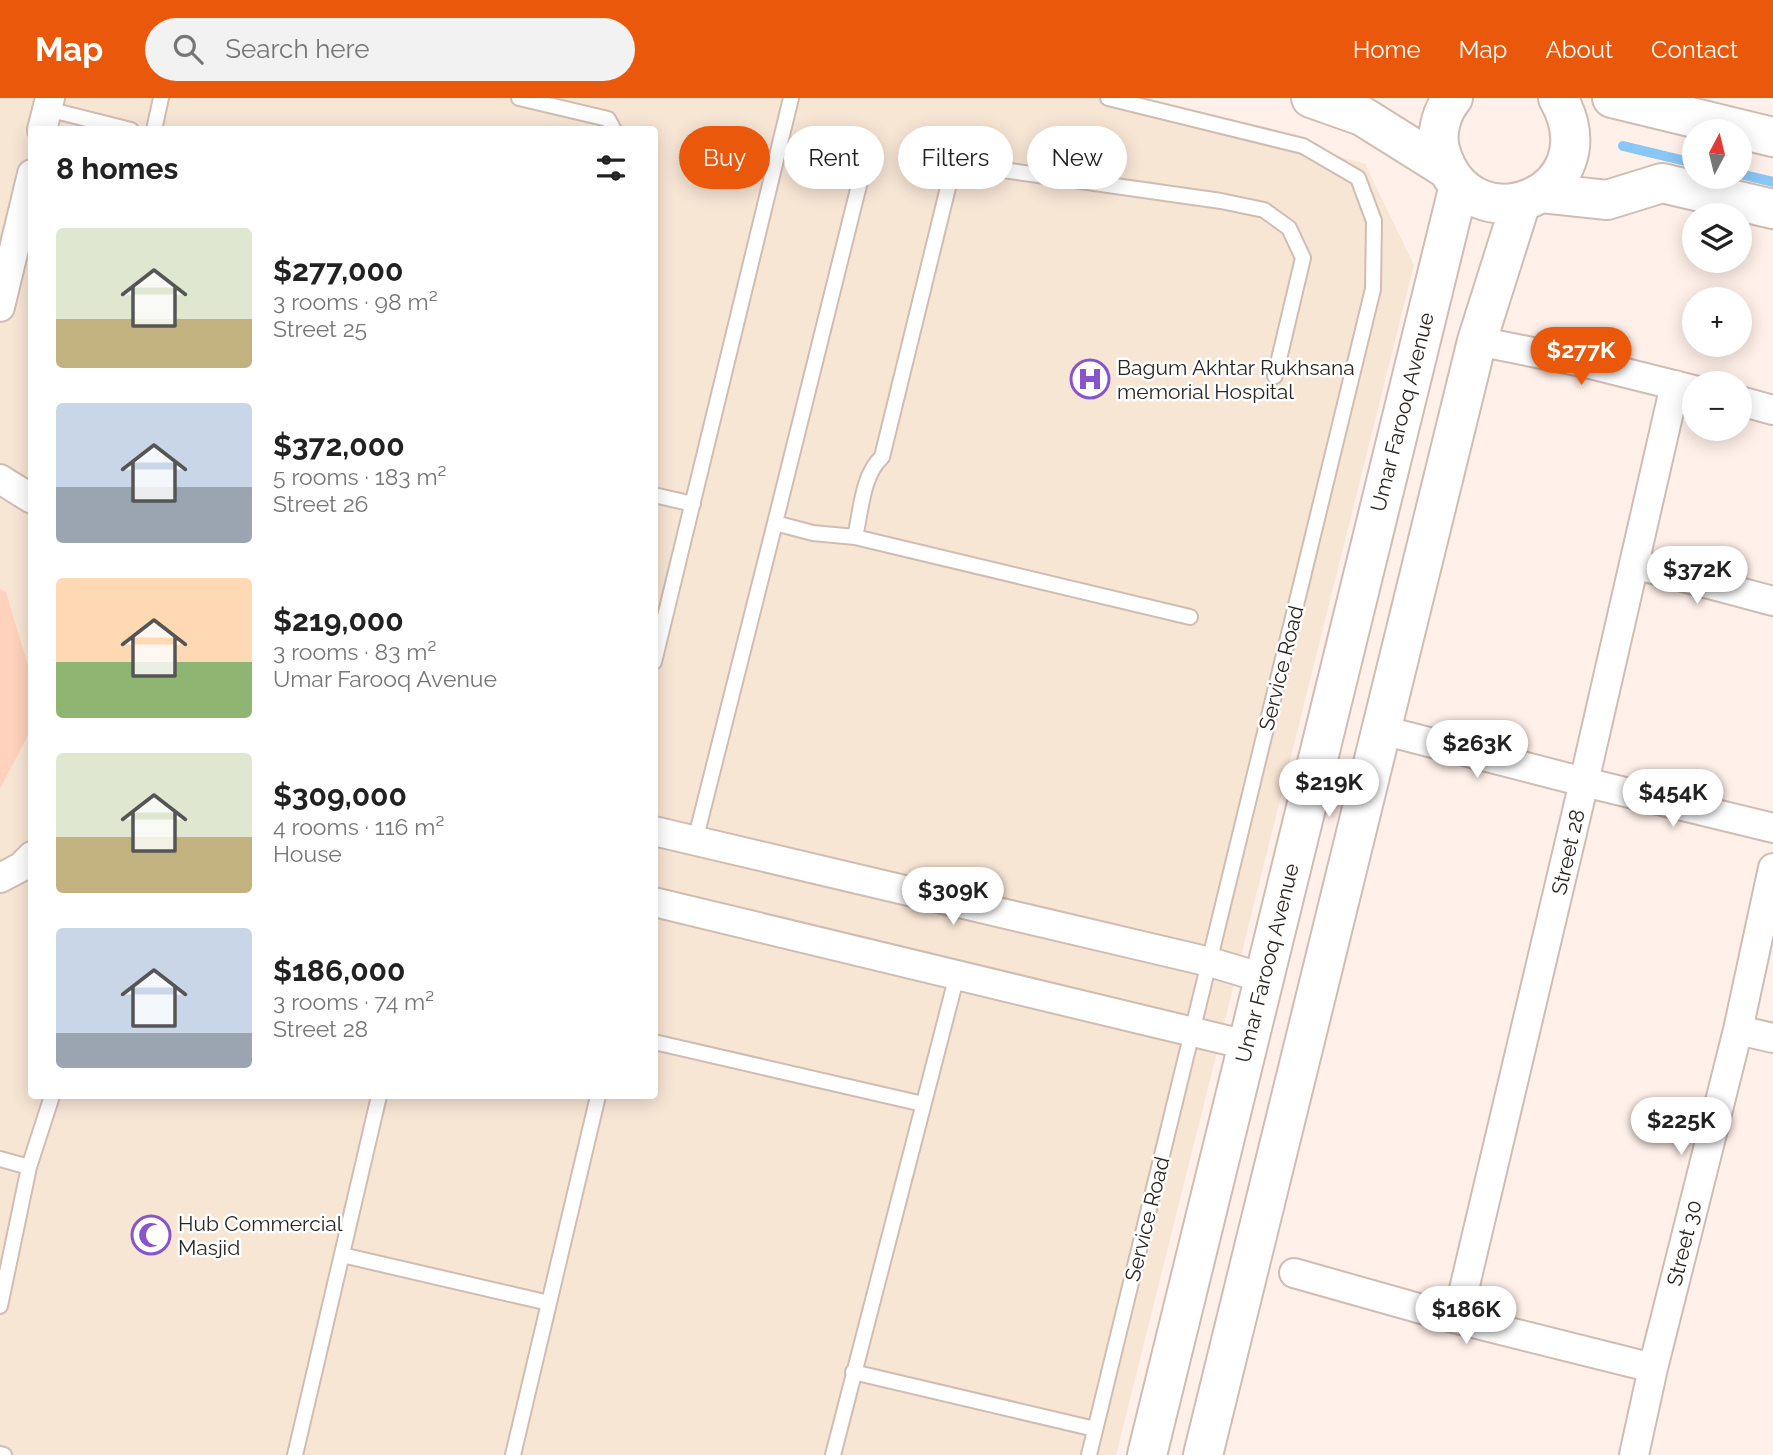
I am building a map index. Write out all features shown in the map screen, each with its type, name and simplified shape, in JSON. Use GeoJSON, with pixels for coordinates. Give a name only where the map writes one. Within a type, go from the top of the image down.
{"type":"FeatureCollection","features":[{"type":"Feature","properties":{"kind":"main road"},"geometry":{"type":"LineString","coordinates":[[1311,98],[1362,116],[1452,177],[1478,198],[1499,204],[1532,198],[1607,200],[1662,183],[1773,209]]}},
{"type":"Feature","properties":{"kind":"main road"},"geometry":{"type":"LineString","coordinates":[[1452,177],[1439,146],[1440,124],[1453,98]]}},
{"type":"Feature","properties":{"kind":"main road"},"geometry":{"type":"LineString","coordinates":[[1203,1455],[1477,341],[1532,198],[1558,178],[1568,160],[1572,139],[1569,118],[1558,98]]}},
{"type":"Feature","properties":{"kind":"main road"},"geometry":{"type":"LineString","coordinates":[[1612,98],[1773,137]]}},
{"type":"Feature","properties":{"kind":"main road","name":"Umar Farooq Avenue"},"geometry":{"type":"LineString","coordinates":[[1147,1455],[1264,978],[1452,177]]}},
{"type":"Feature","properties":{"kind":"street"},"geometry":{"type":"LineString","coordinates":[[0,307],[28,191]]}},
{"type":"Feature","properties":{"kind":"street"},"geometry":{"type":"LineString","coordinates":[[1477,341],[1583,362],[1682,387]]}},
{"type":"Feature","properties":{"kind":"street","name":"Street 28"},"geometry":{"type":"LineString","coordinates":[[1457,1319],[1634,564],[1682,394]]}},
{"type":"Feature","properties":{"kind":"street"},"geometry":{"type":"LineString","coordinates":[[1752,404],[1773,410]]}},
{"type":"Feature","properties":{"kind":"street"},"geometry":{"type":"LineString","coordinates":[[0,479],[28,496]]}},
{"type":"Feature","properties":{"kind":"street"},"geometry":{"type":"LineString","coordinates":[[1634,564],[1773,601]]}},
{"type":"Feature","properties":{"kind":"street"},"geometry":{"type":"LineString","coordinates":[[1382,730],[1773,828]]}},
{"type":"Feature","properties":{"kind":"street"},"geometry":{"type":"LineString","coordinates":[[658,832],[1210,962],[1264,978]]}},
{"type":"Feature","properties":{"kind":"street"},"geometry":{"type":"LineString","coordinates":[[0,878],[21,867],[28,860]]}},
{"type":"Feature","properties":{"kind":"street","name":"Street 30"},"geometry":{"type":"LineString","coordinates":[[1634,1455],[1653,1368],[1738,1030],[1773,868]]}},
{"type":"Feature","properties":{"kind":"street"},"geometry":{"type":"LineString","coordinates":[[658,903],[1247,1045]]}},
{"type":"Feature","properties":{"kind":"street"},"geometry":{"type":"LineString","coordinates":[[1738,1030],[1773,1038]]}},
{"type":"Feature","properties":{"kind":"street"},"geometry":{"type":"LineString","coordinates":[[1294,1273],[1457,1319],[1653,1368]]}},
{"type":"Feature","properties":{"kind":"lane"},"geometry":{"type":"LineString","coordinates":[[155,126],[161,98]]}},
{"type":"Feature","properties":{"kind":"lane"},"geometry":{"type":"LineString","coordinates":[[519,98],[608,119],[612,126]]}},
{"type":"Feature","properties":{"kind":"lane"},"geometry":{"type":"LineString","coordinates":[[658,646],[791,98]]}},
{"type":"Feature","properties":{"kind":"lane","name":"Service Road"},"geometry":{"type":"LineString","coordinates":[[1089,1455],[1373,289],[1374,221],[1358,178],[1303,146],[1108,98]]}},
{"type":"Feature","properties":{"kind":"lane"},"geometry":{"type":"LineString","coordinates":[[46,112],[112,126]]}},
{"type":"Feature","properties":{"kind":"lane"},"geometry":{"type":"LineString","coordinates":[[855,537],[869,476],[874,464],[882,457],[954,163],[1221,201],[1264,210],[1289,228],[1303,258],[1275,376]]}},
{"type":"Feature","properties":{"kind":"lane"},"geometry":{"type":"LineString","coordinates":[[695,841],[858,189]]}},
{"type":"Feature","properties":{"kind":"lane"},"geometry":{"type":"LineString","coordinates":[[658,496],[693,504]]}},
{"type":"Feature","properties":{"kind":"lane"},"geometry":{"type":"LineString","coordinates":[[775,523],[813,533],[855,537],[1190,617]]}},
{"type":"Feature","properties":{"kind":"lane"},"geometry":{"type":"LineString","coordinates":[[833,1455],[957,975]]}},
{"type":"Feature","properties":{"kind":"lane"},"geometry":{"type":"LineString","coordinates":[[658,1043],[923,1104]]}},
{"type":"Feature","properties":{"kind":"lane"},"geometry":{"type":"LineString","coordinates":[[0,1306],[29,1167],[51,1099]]}},
{"type":"Feature","properties":{"kind":"lane"},"geometry":{"type":"LineString","coordinates":[[295,1455],[378,1099]]}},
{"type":"Feature","properties":{"kind":"lane"},"geometry":{"type":"LineString","coordinates":[[513,1455],[597,1099]]}},
{"type":"Feature","properties":{"kind":"lane"},"geometry":{"type":"LineString","coordinates":[[0,1158],[29,1167]]}},
{"type":"Feature","properties":{"kind":"lane"},"geometry":{"type":"LineString","coordinates":[[342,1255],[549,1303]]}},
{"type":"Feature","properties":{"kind":"lane"},"geometry":{"type":"LineString","coordinates":[[853,1372],[1096,1429]]}},
{"type":"Feature","properties":{"kind":"shaded area"},"geometry":{"type":"Polygon","coordinates":[[[0,98],[1132,98],[1365,164],[1414,265],[1116,1455],[0,1455],[0,98]]]}},
{"type":"Feature","properties":{"kind":"shaded area"},"geometry":{"type":"Polygon","coordinates":[[[0,589],[6,592],[28,666],[28,736],[0,789],[0,589]]]}},
{"type":"Feature","properties":{"kind":"waterway"},"geometry":{"type":"LineString","coordinates":[[1623,146],[1682,160]]}},
{"type":"Feature","properties":{"kind":"waterway"},"geometry":{"type":"LineString","coordinates":[[1752,177],[1773,182]]}},
{"type":"Feature","properties":{"kind":"place","name":"Bagum Akhtar Rukhsana memorial Hospital"},"geometry":{"type":"Point","coordinates":[1090,379]}},
{"type":"Feature","properties":{"kind":"place","name":"Hub Commercial Masjid"},"geometry":{"type":"Point","coordinates":[151,1235]}}]}
